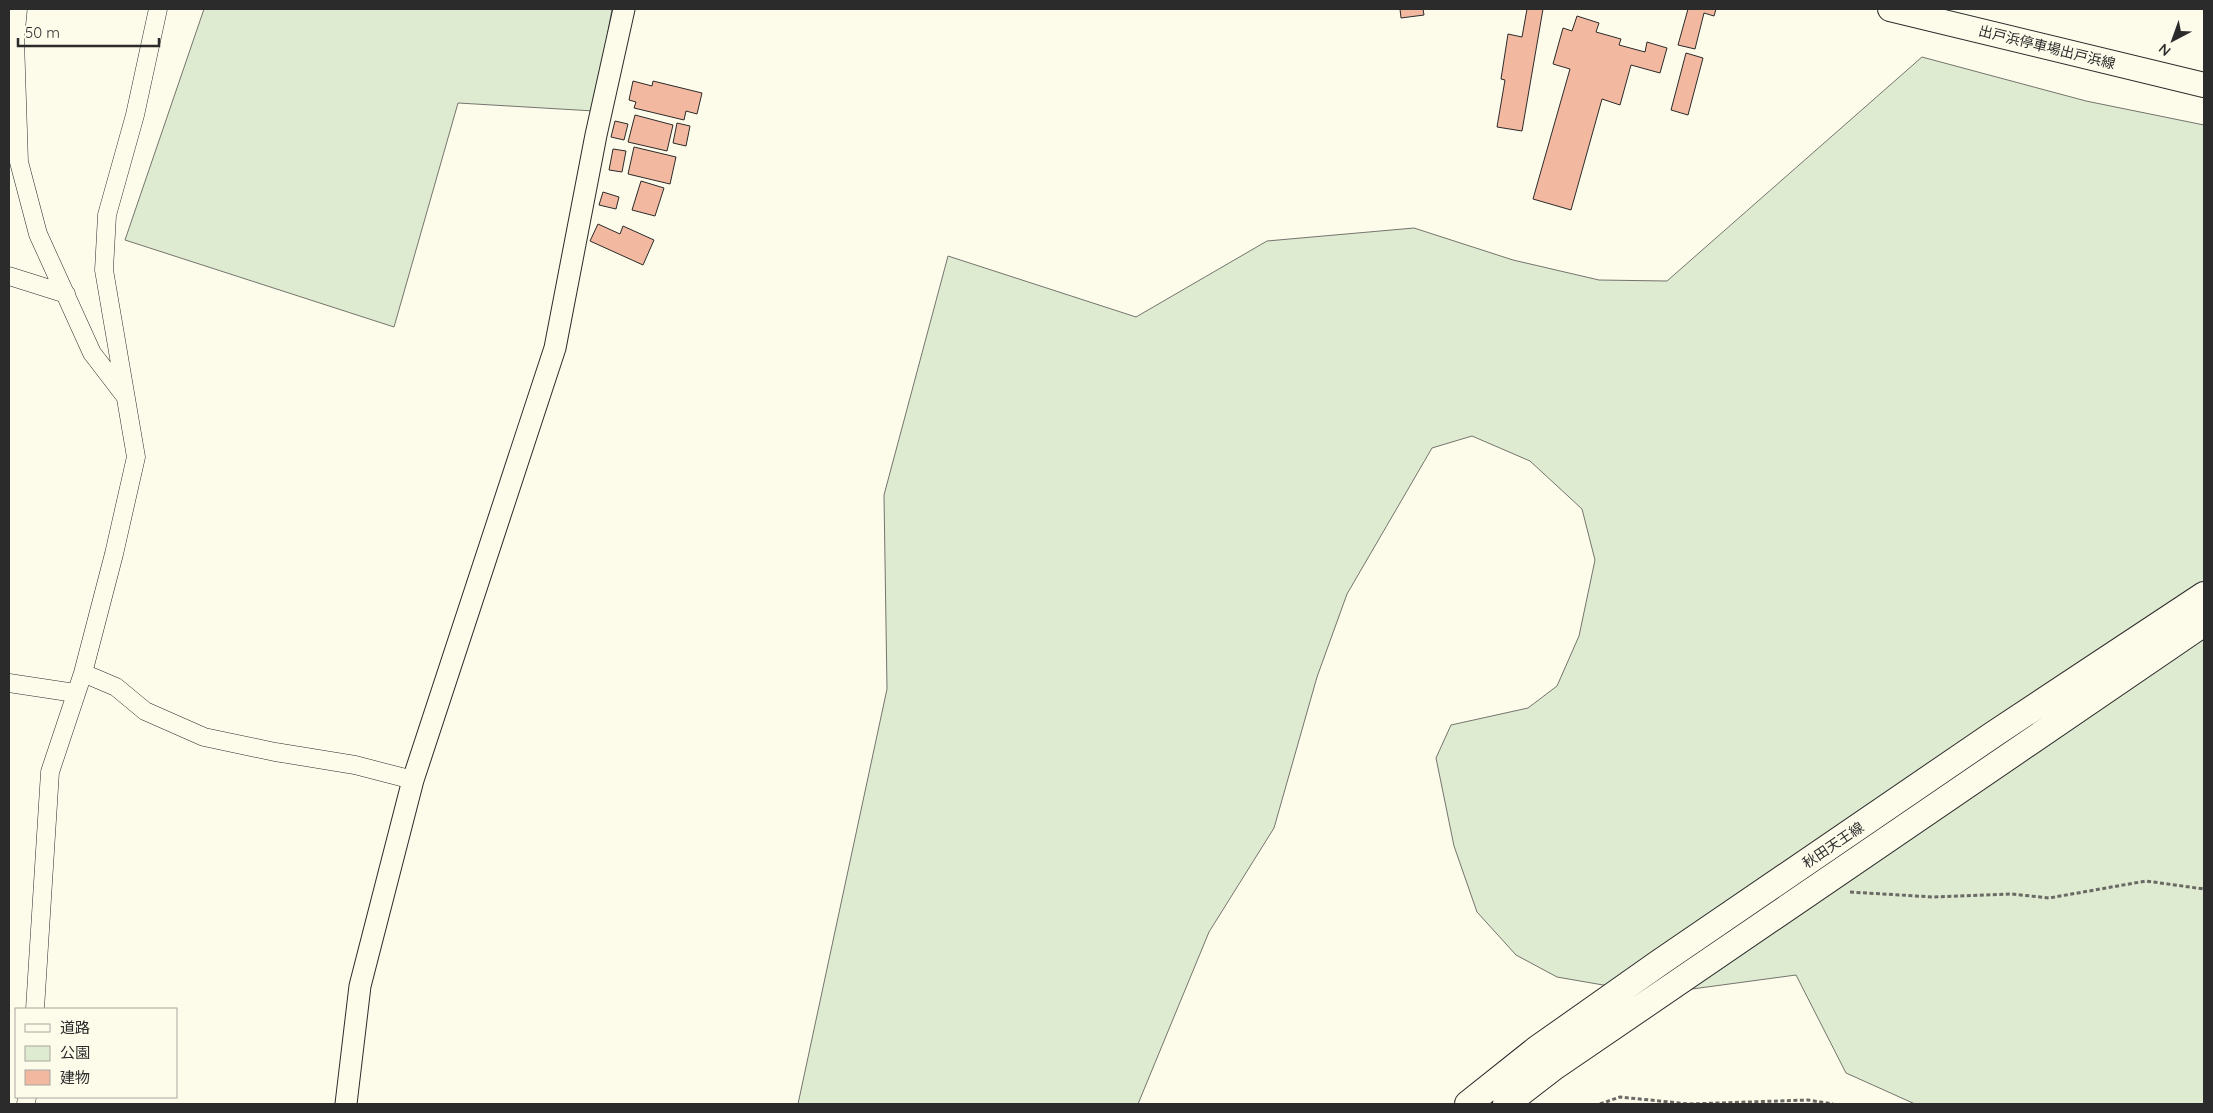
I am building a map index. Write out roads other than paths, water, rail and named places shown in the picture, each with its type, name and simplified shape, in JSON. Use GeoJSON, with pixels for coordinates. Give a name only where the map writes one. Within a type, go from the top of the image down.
{"type":"FeatureCollection","features":[{"type":"Feature","properties":{"kind":"main road","name":"出戸浜停車場出戸浜線"},"geometry":{"type":"LineString","coordinates":[[1890,9],[2204,85]]}},
{"type":"Feature","properties":{"kind":"main road","name":"秋田天王線"},"geometry":{"type":"LineString","coordinates":[[1468,1104],[1537,1048],[1994,734],[2145,636],[2204,595]]}},
{"type":"Feature","properties":{"kind":"main road","name":"秋田天王線"},"geometry":{"type":"LineString","coordinates":[[1506,1104],[1554,1067],[2204,623]]}},
{"type":"Feature","properties":{"kind":"street"},"geometry":{"type":"LineString","coordinates":[[18,9],[15,40],[19,162],[38,234],[92,353],[126,399]]}},
{"type":"Feature","properties":{"kind":"street"},"geometry":{"type":"LineString","coordinates":[[35,1008],[50,772],[83,673],[114,554],[136,457],[104,270],[107,215],[135,115],[158,9]]}},
{"type":"Feature","properties":{"kind":"street"},"geometry":{"type":"LineString","coordinates":[[346,1104],[360,986],[413,780],[555,348],[596,135],[624,9]]}},
{"type":"Feature","properties":{"kind":"street"},"geometry":{"type":"LineString","coordinates":[[9,276],[66,294]]}},
{"type":"Feature","properties":{"kind":"street"},"geometry":{"type":"LineString","coordinates":[[83,673],[116,687],[145,711],[204,737],[275,752],[355,764],[413,780]]}},
{"type":"Feature","properties":{"kind":"street"},"geometry":{"type":"LineString","coordinates":[[9,683],[75,693]]}}]}
